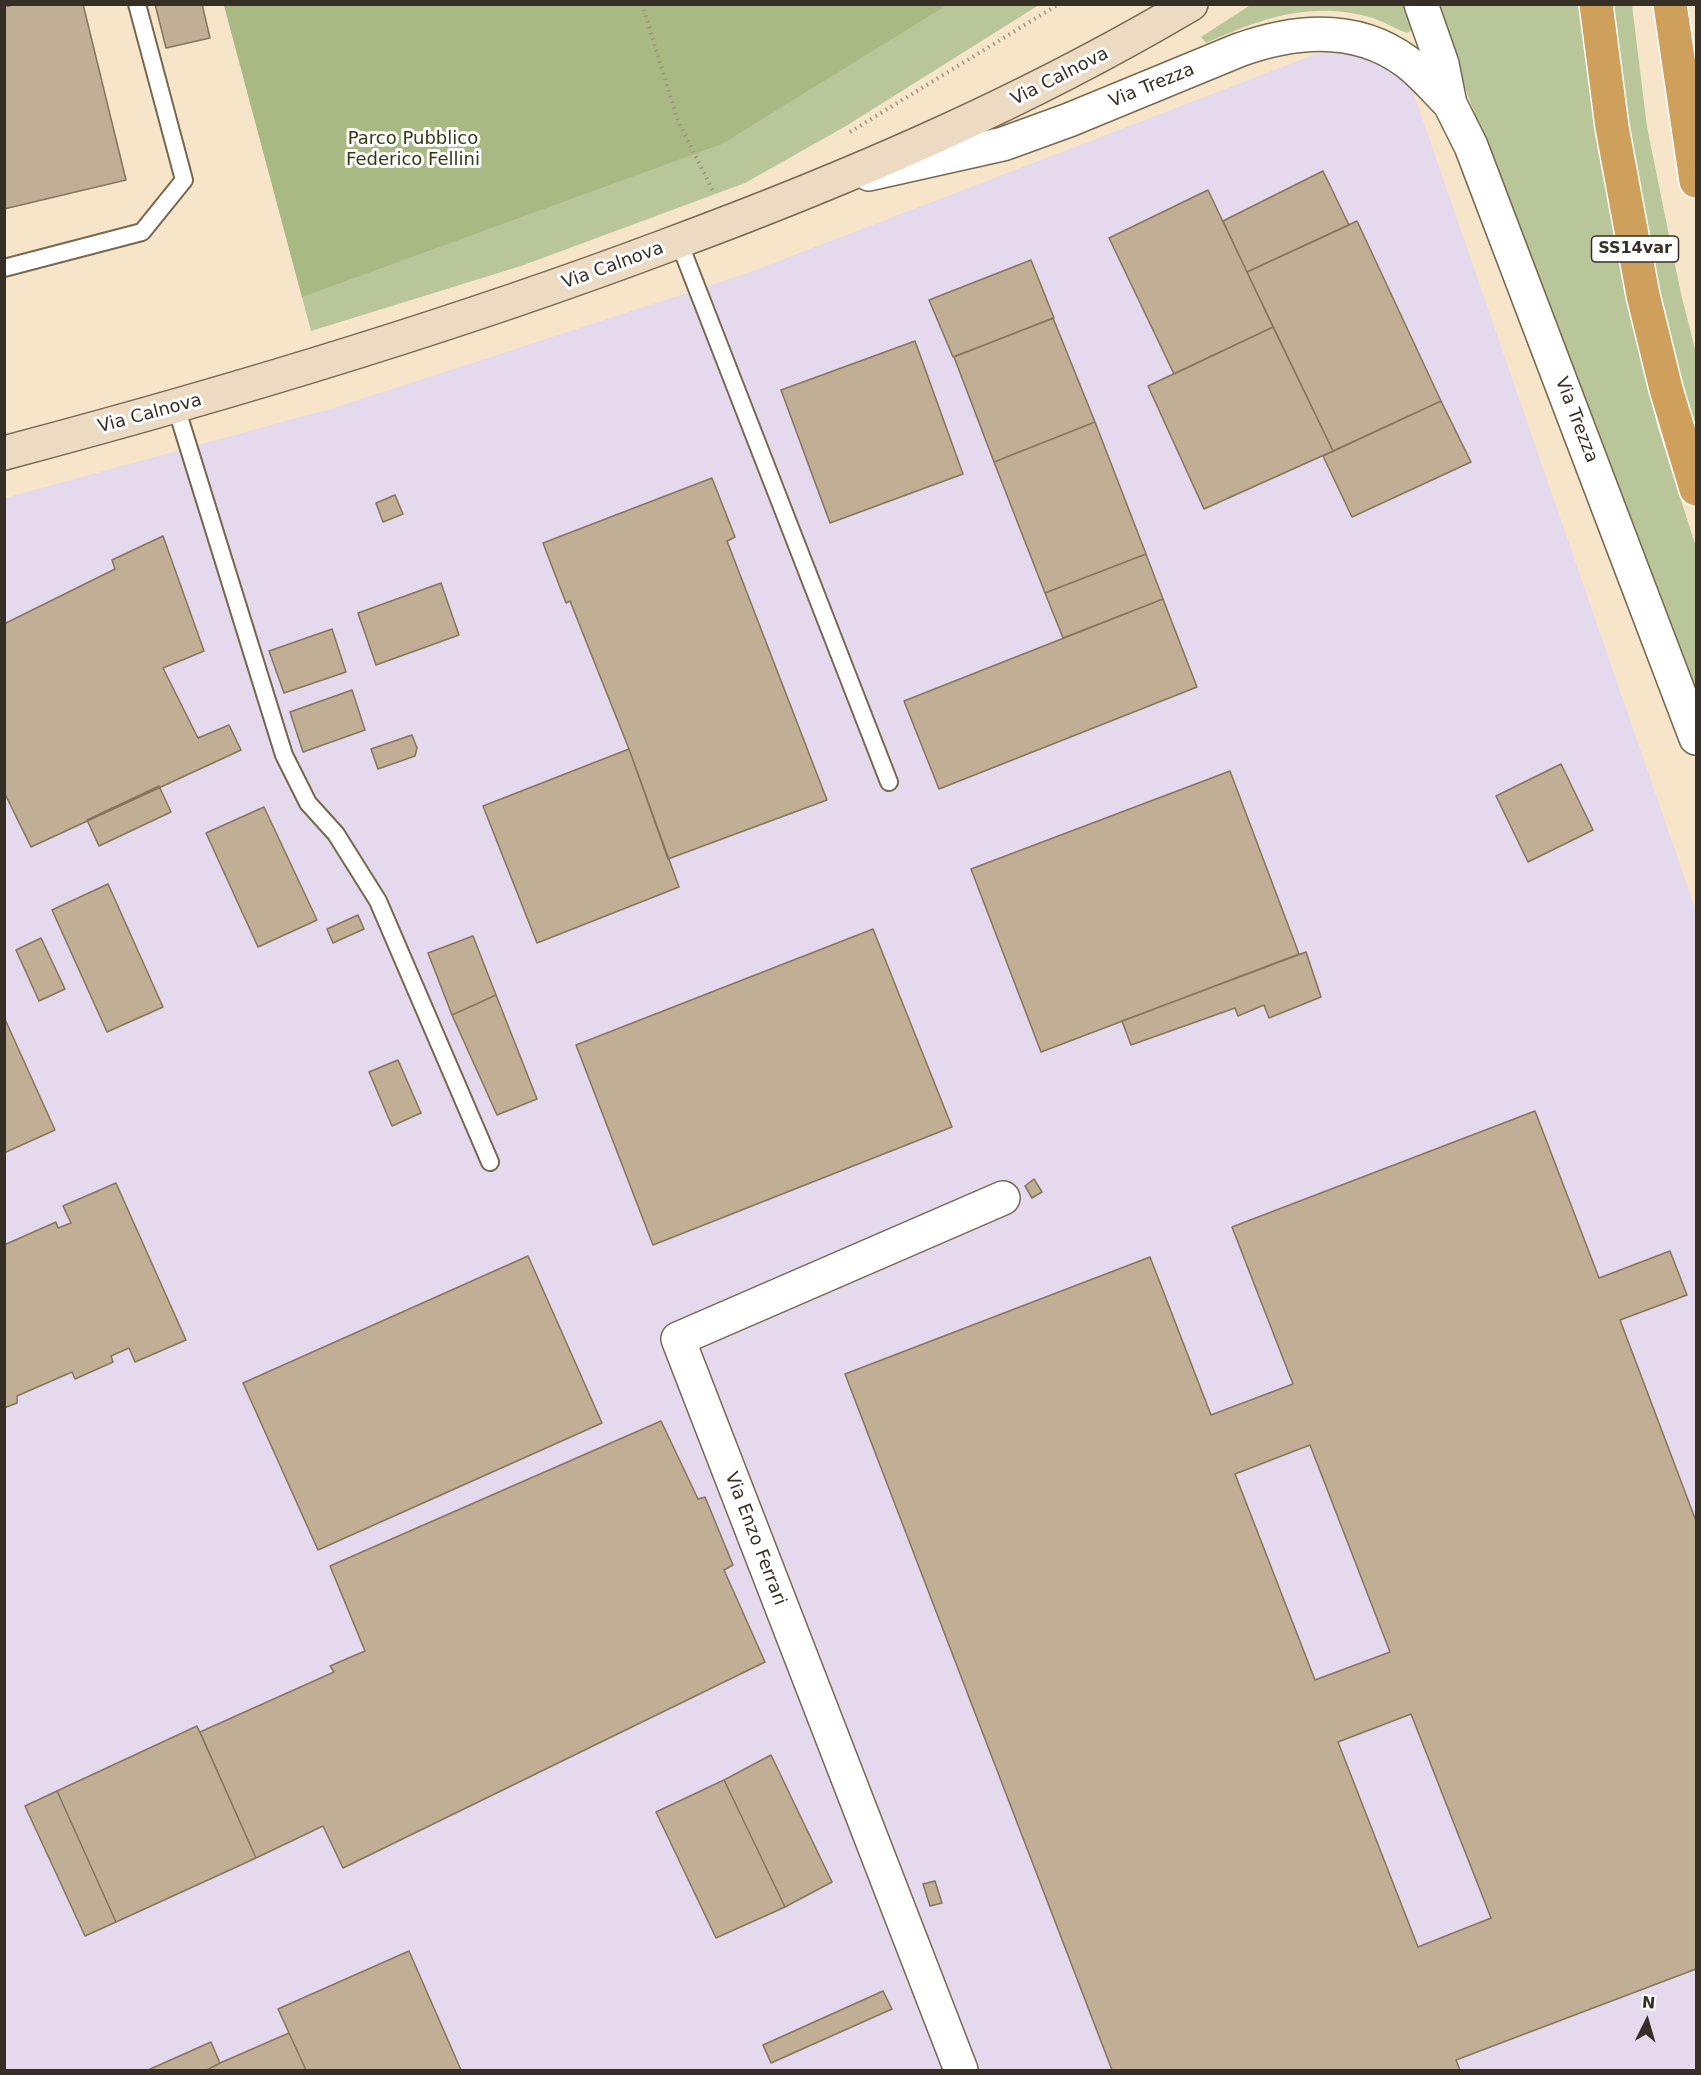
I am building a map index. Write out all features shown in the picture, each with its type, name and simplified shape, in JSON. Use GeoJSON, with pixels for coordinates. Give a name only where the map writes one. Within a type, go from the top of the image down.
{"type":"FeatureCollection","features":[{"type":"Feature","properties":{"kind":"highway","name":"SS14var"},"geometry":{"type":"LineString","coordinates":[[1596,4],[1612,127],[1643,295],[1666,389],[1696,489]]}},
{"type":"Feature","properties":{"kind":"highway"},"geometry":{"type":"LineString","coordinates":[[1670,4],[1696,181]]}},
{"type":"Feature","properties":{"kind":"main road","name":"Via Calnova"},"geometry":{"type":"LineString","coordinates":[[4,453],[176,407],[333,361],[531,297],[679,242],[837,182],[950,132],[1076,70],[1191,4]]}},
{"type":"Feature","properties":{"kind":"street","name":"Via Trezza"},"geometry":{"type":"LineString","coordinates":[[1421,4],[1442,64],[1450,104],[1471,146],[1696,738]]}},
{"type":"Feature","properties":{"kind":"street","name":"Via Trezza"},"geometry":{"type":"LineString","coordinates":[[837,182],[1003,144],[1069,120],[1239,50],[1268,40],[1301,33],[1359,38],[1386,49],[1408,62],[1450,104]]}},
{"type":"Feature","properties":{"kind":"street","name":"Via Enzo Ferrari"},"geometry":{"type":"LineString","coordinates":[[961,2070],[678,1339],[1003,1198]]}},
{"type":"Feature","properties":{"kind":"lane"},"geometry":{"type":"LineString","coordinates":[[4,268],[142,232],[184,180],[137,4]]}},
{"type":"Feature","properties":{"kind":"lane"},"geometry":{"type":"LineString","coordinates":[[679,242],[889,782]]}},
{"type":"Feature","properties":{"kind":"lane"},"geometry":{"type":"LineString","coordinates":[[176,407],[284,755],[308,803],[336,834],[378,902],[490,1162]]}},
{"type":"Feature","properties":{"kind":"path"},"geometry":{"type":"LineString","coordinates":[[642,4],[678,121],[715,194]]}},
{"type":"Feature","properties":{"kind":"path"},"geometry":{"type":"LineString","coordinates":[[847,134],[1059,4]]}},
{"type":"Feature","properties":{"kind":"shaded area"},"geometry":{"type":"Polygon","coordinates":[[[1362,51],[1409,80],[1696,911],[1696,2070],[5,2070],[5,498],[337,407],[745,274],[1316,54],[1362,51]]]}},
{"type":"Feature","properties":{"kind":"green space","name":"Parco Pubblico Federico Fellini"},"geometry":{"type":"Polygon","coordinates":[[[224,4],[947,5],[722,144],[302,297],[224,4]]]}},
{"type":"Feature","properties":{"kind":"green space"},"geometry":{"type":"Polygon","coordinates":[[[1252,4],[1403,5],[1414,29],[1407,33],[1373,18],[1350,13],[1308,11],[1267,19],[1206,43],[1201,37],[1252,4]]]}},
{"type":"Feature","properties":{"kind":"green space","name":"Parco Pubblico Federico Fellini"},"geometry":{"type":"Polygon","coordinates":[[[224,5],[1039,5],[846,126],[745,183],[521,266],[311,331],[224,5]]]}},
{"type":"Feature","properties":{"kind":"green space"},"geometry":{"type":"Polygon","coordinates":[[[1434,5],[1583,5],[1634,328],[1658,428],[1696,547],[1696,707],[1434,5]]]}},
{"type":"Feature","properties":{"kind":"green space"},"geometry":{"type":"Polygon","coordinates":[[[1609,5],[1632,5],[1647,127],[1681,294],[1696,353],[1696,432],[1667,329],[1643,221],[1609,5]]]}},
{"type":"Feature","properties":{"kind":"building"},"geometry":{"type":"Polygon","coordinates":[[[17,4],[83,4],[126,180],[4,209],[4,7],[17,4]]]}},
{"type":"Feature","properties":{"kind":"building"},"geometry":{"type":"Polygon","coordinates":[[[155,4],[202,4],[210,38],[166,48],[155,4]]]}},
{"type":"Feature","properties":{"kind":"building"},"geometry":{"type":"Polygon","coordinates":[[[1323,171],[1349,225],[1247,272],[1223,221],[1323,171]]]}},
{"type":"Feature","properties":{"kind":"building"},"geometry":{"type":"Polygon","coordinates":[[[1208,190],[1273,327],[1174,374],[1109,238],[1208,190]]]}},
{"type":"Feature","properties":{"kind":"building"},"geometry":{"type":"Polygon","coordinates":[[[1357,221],[1441,401],[1333,451],[1247,272],[1357,221]]]}},
{"type":"Feature","properties":{"kind":"building"},"geometry":{"type":"Polygon","coordinates":[[[1031,260],[1054,318],[953,357],[929,300],[1031,260]]]}},
{"type":"Feature","properties":{"kind":"building"},"geometry":{"type":"Polygon","coordinates":[[[1053,318],[1095,422],[994,462],[954,357],[1053,318]]]}},
{"type":"Feature","properties":{"kind":"building"},"geometry":{"type":"Polygon","coordinates":[[[1273,327],[1333,451],[1204,509],[1148,386],[1273,327]]]}},
{"type":"Feature","properties":{"kind":"building"},"geometry":{"type":"Polygon","coordinates":[[[915,341],[963,474],[830,523],[781,390],[915,341]]]}},
{"type":"Feature","properties":{"kind":"building"},"geometry":{"type":"Polygon","coordinates":[[[1441,401],[1471,462],[1352,517],[1323,456],[1441,401]]]}},
{"type":"Feature","properties":{"kind":"building"},"geometry":{"type":"Polygon","coordinates":[[[1095,422],[1146,554],[1045,593],[994,462],[1095,422]]]}},
{"type":"Feature","properties":{"kind":"building"},"geometry":{"type":"Polygon","coordinates":[[[712,478],[735,537],[727,541],[827,800],[668,859],[629,749],[570,601],[566,603],[543,543],[712,478]]]}},
{"type":"Feature","properties":{"kind":"building"},"geometry":{"type":"Polygon","coordinates":[[[395,495],[403,514],[383,522],[376,503],[395,495]]]}},
{"type":"Feature","properties":{"kind":"building"},"geometry":{"type":"Polygon","coordinates":[[[163,536],[204,651],[163,668],[198,738],[229,725],[241,750],[31,847],[4,792],[4,624],[115,569],[112,560],[163,536]]]}},
{"type":"Feature","properties":{"kind":"building"},"geometry":{"type":"Polygon","coordinates":[[[1146,554],[1163,599],[1063,638],[1045,593],[1146,554]]]}},
{"type":"Feature","properties":{"kind":"building"},"geometry":{"type":"Polygon","coordinates":[[[441,583],[459,635],[376,665],[358,613],[441,583]]]}},
{"type":"Feature","properties":{"kind":"building"},"geometry":{"type":"Polygon","coordinates":[[[1163,599],[1197,687],[939,789],[904,701],[1163,599]]]}},
{"type":"Feature","properties":{"kind":"building"},"geometry":{"type":"Polygon","coordinates":[[[332,629],[346,672],[284,693],[269,651],[332,629]]]}},
{"type":"Feature","properties":{"kind":"building"},"geometry":{"type":"Polygon","coordinates":[[[352,690],[365,730],[303,752],[290,712],[352,690]]]}},
{"type":"Feature","properties":{"kind":"building"},"geometry":{"type":"Polygon","coordinates":[[[412,735],[417,748],[415,756],[378,769],[371,749],[412,735]]]}},
{"type":"Feature","properties":{"kind":"building"},"geometry":{"type":"Polygon","coordinates":[[[629,749],[679,887],[537,943],[483,806],[629,749]]]}},
{"type":"Feature","properties":{"kind":"building"},"geometry":{"type":"Polygon","coordinates":[[[1561,764],[1593,830],[1528,862],[1496,796],[1561,764]]]}},
{"type":"Feature","properties":{"kind":"building"},"geometry":{"type":"Polygon","coordinates":[[[1230,771],[1299,954],[1041,1052],[971,869],[1230,771]]]}},
{"type":"Feature","properties":{"kind":"building"},"geometry":{"type":"Polygon","coordinates":[[[159,786],[171,812],[99,846],[87,820],[159,786]]]}},
{"type":"Feature","properties":{"kind":"building"},"geometry":{"type":"Polygon","coordinates":[[[264,807],[317,920],[258,947],[206,833],[264,807]]]}},
{"type":"Feature","properties":{"kind":"building"},"geometry":{"type":"Polygon","coordinates":[[[108,884],[163,1007],[107,1032],[52,910],[108,884]]]}},
{"type":"Feature","properties":{"kind":"building"},"geometry":{"type":"Polygon","coordinates":[[[358,915],[364,929],[333,943],[327,929],[358,915]]]}},
{"type":"Feature","properties":{"kind":"building"},"geometry":{"type":"Polygon","coordinates":[[[873,929],[952,1127],[653,1245],[576,1045],[873,929]]]}},
{"type":"Feature","properties":{"kind":"building"},"geometry":{"type":"Polygon","coordinates":[[[473,936],[496,995],[452,1015],[428,953],[473,936]]]}},
{"type":"Feature","properties":{"kind":"building"},"geometry":{"type":"Polygon","coordinates":[[[41,938],[65,989],[39,1001],[16,950],[41,938]]]}},
{"type":"Feature","properties":{"kind":"building"},"geometry":{"type":"Polygon","coordinates":[[[1306,952],[1321,997],[1269,1018],[1264,1005],[1238,1016],[1235,1008],[1131,1045],[1122,1021],[1306,952]]]}},
{"type":"Feature","properties":{"kind":"building"},"geometry":{"type":"Polygon","coordinates":[[[496,995],[537,1099],[497,1115],[452,1015],[496,995]]]}},
{"type":"Feature","properties":{"kind":"building"},"geometry":{"type":"Polygon","coordinates":[[[4,1017],[55,1130],[4,1153],[4,1017]]]}},
{"type":"Feature","properties":{"kind":"building"},"geometry":{"type":"Polygon","coordinates":[[[398,1060],[421,1113],[392,1126],[369,1072],[398,1060]]]}},
{"type":"Feature","properties":{"kind":"building"},"geometry":{"type":"Polygon","coordinates":[[[1535,1111],[1599,1278],[1670,1251],[1687,1295],[1620,1320],[1696,1521],[1696,1969],[1456,2060],[1460,2070],[1112,2070],[845,1374],[1150,1257],[1211,1415],[1293,1384],[1232,1227],[1535,1111]],[[1310,1445],[1235,1474],[1315,1680],[1390,1652],[1310,1445]],[[1411,1714],[1338,1742],[1418,1947],[1491,1918],[1411,1714]]]}},
{"type":"Feature","properties":{"kind":"building"},"geometry":{"type":"Polygon","coordinates":[[[1034,1179],[1042,1192],[1032,1198],[1025,1186],[1034,1179]]]}},
{"type":"Feature","properties":{"kind":"building"},"geometry":{"type":"Polygon","coordinates":[[[116,1183],[186,1340],[135,1362],[129,1348],[111,1356],[113,1362],[75,1379],[72,1372],[17,1396],[17,1403],[4,1408],[4,1245],[56,1222],[58,1228],[71,1223],[63,1206],[116,1183]]]}},
{"type":"Feature","properties":{"kind":"building"},"geometry":{"type":"Polygon","coordinates":[[[528,1256],[602,1423],[318,1550],[243,1383],[528,1256]]]}},
{"type":"Feature","properties":{"kind":"building"},"geometry":{"type":"Polygon","coordinates":[[[661,1421],[698,1499],[705,1497],[733,1565],[724,1570],[765,1662],[343,1868],[323,1826],[256,1858],[200,1732],[334,1672],[330,1666],[365,1651],[330,1566],[661,1421]]]}},
{"type":"Feature","properties":{"kind":"building"},"geometry":{"type":"Polygon","coordinates":[[[197,1726],[256,1858],[116,1922],[57,1791],[197,1726]]]}},
{"type":"Feature","properties":{"kind":"building"},"geometry":{"type":"Polygon","coordinates":[[[771,1755],[832,1882],[785,1907],[724,1780],[771,1755]]]}},
{"type":"Feature","properties":{"kind":"building"},"geometry":{"type":"Polygon","coordinates":[[[724,1780],[785,1907],[716,1938],[656,1812],[724,1780]]]}},
{"type":"Feature","properties":{"kind":"building"},"geometry":{"type":"Polygon","coordinates":[[[57,1791],[116,1922],[85,1936],[25,1806],[57,1791]]]}},
{"type":"Feature","properties":{"kind":"building"},"geometry":{"type":"Polygon","coordinates":[[[935,1881],[942,1903],[930,1906],[923,1884],[935,1881]]]}},
{"type":"Feature","properties":{"kind":"building"},"geometry":{"type":"Polygon","coordinates":[[[409,1951],[461,2070],[306,2070],[278,2009],[409,1951]]]}},
{"type":"Feature","properties":{"kind":"building"},"geometry":{"type":"Polygon","coordinates":[[[883,1991],[892,2009],[771,2063],[763,2045],[883,1991]]]}},
{"type":"Feature","properties":{"kind":"building"},"geometry":{"type":"Polygon","coordinates":[[[289,2033],[306,2070],[207,2070],[220,2063],[289,2033]]]}},
{"type":"Feature","properties":{"kind":"building"},"geometry":{"type":"Polygon","coordinates":[[[211,2042],[220,2063],[207,2070],[148,2070],[211,2042]]]}}]}
